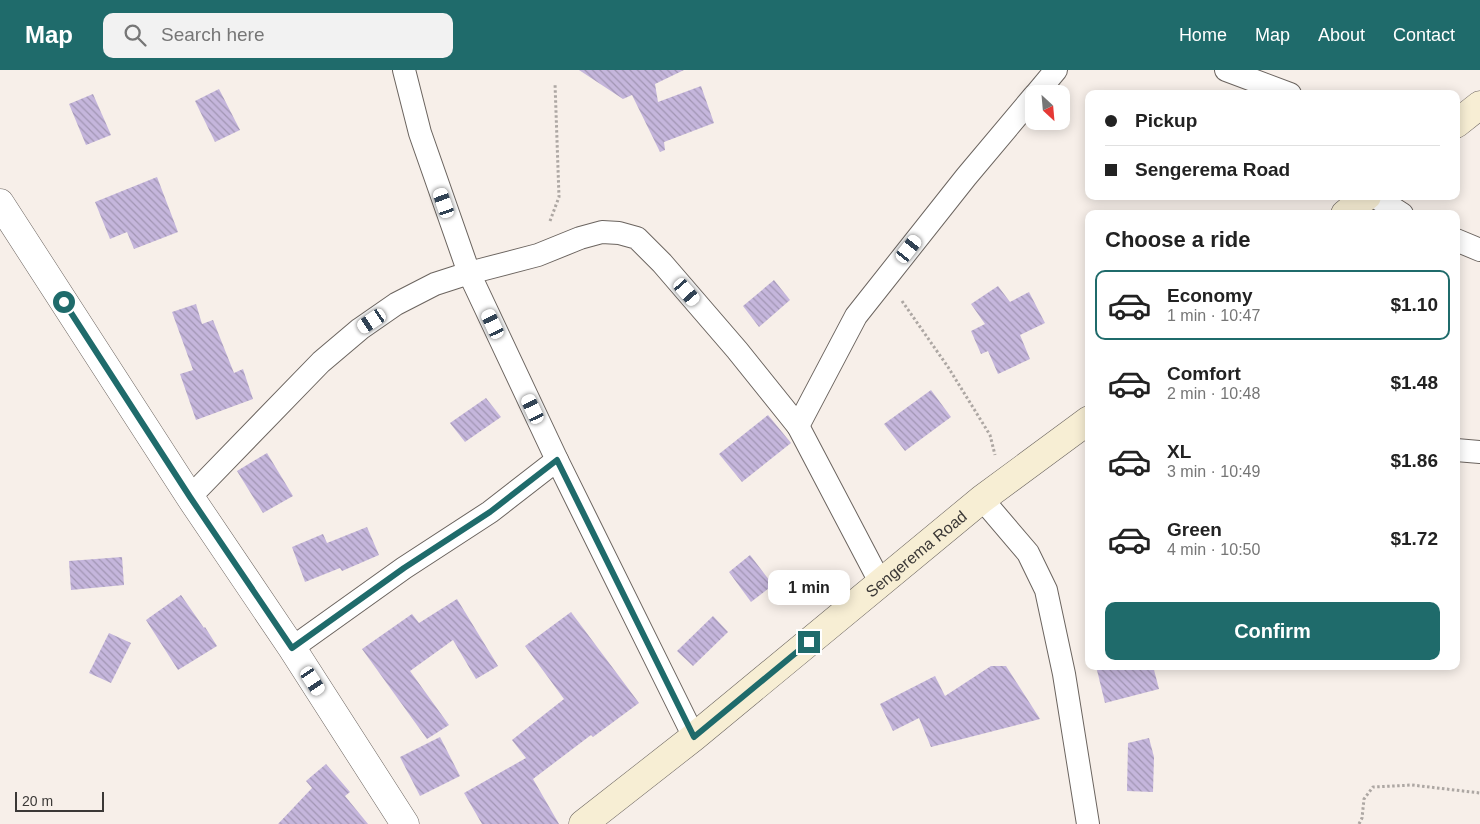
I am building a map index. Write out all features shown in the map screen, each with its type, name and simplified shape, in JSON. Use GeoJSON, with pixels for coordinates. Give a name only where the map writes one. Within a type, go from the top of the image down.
{"type":"FeatureCollection","features":[{"type":"Feature","properties":{"kind":"main road"},"geometry":{"type":"LineString","coordinates":[[1460,121],[1480,105]]}},
{"type":"Feature","properties":{"kind":"main road"},"geometry":{"type":"LineString","coordinates":[[1350,210],[1362,200]]}},
{"type":"Feature","properties":{"kind":"main road","name":"Sengerema Road"},"geometry":{"type":"LineString","coordinates":[[583,824],[694,737],[880,582],[992,492],[1085,424]]}},
{"type":"Feature","properties":{"kind":"street"},"geometry":{"type":"LineString","coordinates":[[404,70],[420,133],[469,273],[557,460],[694,737]]}},
{"type":"Feature","properties":{"kind":"street"},"geometry":{"type":"LineString","coordinates":[[1043,85],[1056,70]]}},
{"type":"Feature","properties":{"kind":"street"},"geometry":{"type":"LineString","coordinates":[[1226,70],[1279,90]]}},
{"type":"Feature","properties":{"kind":"street"},"geometry":{"type":"LineString","coordinates":[[798,426],[856,316],[966,177],[1025,107]]}},
{"type":"Feature","properties":{"kind":"street"},"geometry":{"type":"LineString","coordinates":[[1380,200],[1396,210]]}},
{"type":"Feature","properties":{"kind":"street"},"geometry":{"type":"LineString","coordinates":[[0,203],[405,824]]}},
{"type":"Feature","properties":{"kind":"street"},"geometry":{"type":"LineString","coordinates":[[190,497],[321,362],[360,329],[396,304],[435,284],[469,273],[538,255],[580,238],[602,232],[620,232],[637,238],[662,263],[731,343],[798,426],[880,582]]}},
{"type":"Feature","properties":{"kind":"street"},"geometry":{"type":"LineString","coordinates":[[1460,242],[1480,250]]}},
{"type":"Feature","properties":{"kind":"street"},"geometry":{"type":"LineString","coordinates":[[1460,450],[1480,452]]}},
{"type":"Feature","properties":{"kind":"street"},"geometry":{"type":"LineString","coordinates":[[292,648],[404,568],[490,512],[557,460]]}},
{"type":"Feature","properties":{"kind":"street"},"geometry":{"type":"LineString","coordinates":[[992,492],[1028,552],[1046,590],[1064,674],[1088,824]]}},
{"type":"Feature","properties":{"kind":"path"},"geometry":{"type":"LineString","coordinates":[[538,255],[559,197],[555,83]]}},
{"type":"Feature","properties":{"kind":"path"},"geometry":{"type":"LineString","coordinates":[[887,278],[921,331],[948,367],[990,436],[992,492]]}},
{"type":"Feature","properties":{"kind":"path"},"geometry":{"type":"LineString","coordinates":[[1358,824],[1362,818],[1364,800],[1373,787],[1412,785],[1480,793]]}},
{"type":"Feature","properties":{"kind":"building"},"geometry":{"type":"Polygon","coordinates":[[[579,70],[684,70],[655,84],[658,102],[701,86],[714,123],[664,142],[665,150],[660,152],[632,95],[623,99],[579,70]]]}},
{"type":"Feature","properties":{"kind":"building"},"geometry":{"type":"Polygon","coordinates":[[[219,89],[240,130],[215,142],[195,101],[219,89]]]}},
{"type":"Feature","properties":{"kind":"building"},"geometry":{"type":"Polygon","coordinates":[[[93,94],[111,135],[86,145],[69,104],[93,94]]]}},
{"type":"Feature","properties":{"kind":"building"},"geometry":{"type":"Polygon","coordinates":[[[157,177],[178,232],[134,249],[127,232],[110,239],[95,202],[157,177]]]}},
{"type":"Feature","properties":{"kind":"building"},"geometry":{"type":"Polygon","coordinates":[[[774,280],[790,300],[759,327],[743,306],[774,280]]]}},
{"type":"Feature","properties":{"kind":"building"},"geometry":{"type":"Polygon","coordinates":[[[998,286],[1010,302],[1029,292],[1045,323],[1020,335],[1030,359],[998,374],[988,351],[981,354],[971,331],[985,324],[971,304],[998,286]]]}},
{"type":"Feature","properties":{"kind":"building"},"geometry":{"type":"Polygon","coordinates":[[[196,304],[202,324],[213,320],[234,373],[243,369],[253,399],[196,420],[180,374],[193,370],[172,312],[196,304]]]}},
{"type":"Feature","properties":{"kind":"building"},"geometry":{"type":"Polygon","coordinates":[[[931,390],[951,417],[905,451],[884,424],[931,390]]]}},
{"type":"Feature","properties":{"kind":"building"},"geometry":{"type":"Polygon","coordinates":[[[486,398],[501,417],[465,442],[450,423],[486,398]]]}},
{"type":"Feature","properties":{"kind":"building"},"geometry":{"type":"Polygon","coordinates":[[[768,415],[791,443],[742,482],[719,454],[768,415]]]}},
{"type":"Feature","properties":{"kind":"building"},"geometry":{"type":"Polygon","coordinates":[[[267,453],[293,496],[263,513],[237,471],[267,453]]]}},
{"type":"Feature","properties":{"kind":"building"},"geometry":{"type":"Polygon","coordinates":[[[367,527],[379,555],[342,571],[340,568],[305,582],[292,547],[323,534],[327,543],[367,527]]]}},
{"type":"Feature","properties":{"kind":"building"},"geometry":{"type":"Polygon","coordinates":[[[750,555],[773,585],[751,602],[729,572],[750,555]]]}},
{"type":"Feature","properties":{"kind":"building"},"geometry":{"type":"Polygon","coordinates":[[[122,557],[124,585],[71,590],[69,561],[122,557]]]}},
{"type":"Feature","properties":{"kind":"building"},"geometry":{"type":"Polygon","coordinates":[[[181,595],[217,646],[178,670],[146,620],[181,595]]]}},
{"type":"Feature","properties":{"kind":"building"},"geometry":{"type":"Polygon","coordinates":[[[457,599],[498,666],[476,679],[453,640],[410,671],[449,725],[427,739],[362,649],[412,614],[419,623],[457,599]]]}},
{"type":"Feature","properties":{"kind":"building"},"geometry":{"type":"Polygon","coordinates":[[[571,612],[639,703],[593,737],[591,735],[533,779],[559,824],[482,824],[464,793],[526,758],[512,740],[564,699],[525,646],[571,612]]]}},
{"type":"Feature","properties":{"kind":"building"},"geometry":{"type":"Polygon","coordinates":[[[713,616],[728,632],[693,666],[677,651],[713,616]]]}},
{"type":"Feature","properties":{"kind":"building"},"geometry":{"type":"Polygon","coordinates":[[[109,633],[131,643],[111,683],[89,673],[109,633]]]}},
{"type":"Feature","properties":{"kind":"building"},"geometry":{"type":"Polygon","coordinates":[[[991,666],[1006,666],[1040,719],[931,747],[919,718],[893,731],[880,704],[935,676],[945,696],[991,666]]]}},
{"type":"Feature","properties":{"kind":"building"},"geometry":{"type":"Polygon","coordinates":[[[1097,670],[1154,670],[1159,689],[1105,703],[1097,670]]]}},
{"type":"Feature","properties":{"kind":"building"},"geometry":{"type":"Polygon","coordinates":[[[440,737],[460,776],[420,796],[400,757],[440,737]]]}},
{"type":"Feature","properties":{"kind":"building"},"geometry":{"type":"Polygon","coordinates":[[[1149,738],[1154,757],[1153,792],[1127,791],[1128,743],[1149,738]]]}},
{"type":"Feature","properties":{"kind":"building"},"geometry":{"type":"Polygon","coordinates":[[[326,764],[350,792],[345,796],[368,824],[278,824],[312,788],[306,781],[326,764]]]}},
{"type":"Feature","properties":{"kind":"route"},"geometry":{"type":"LineString","coordinates":[[64,302],[190,497],[292,648],[404,568],[490,512],[557,460],[694,737],[809,642]]}}]}
